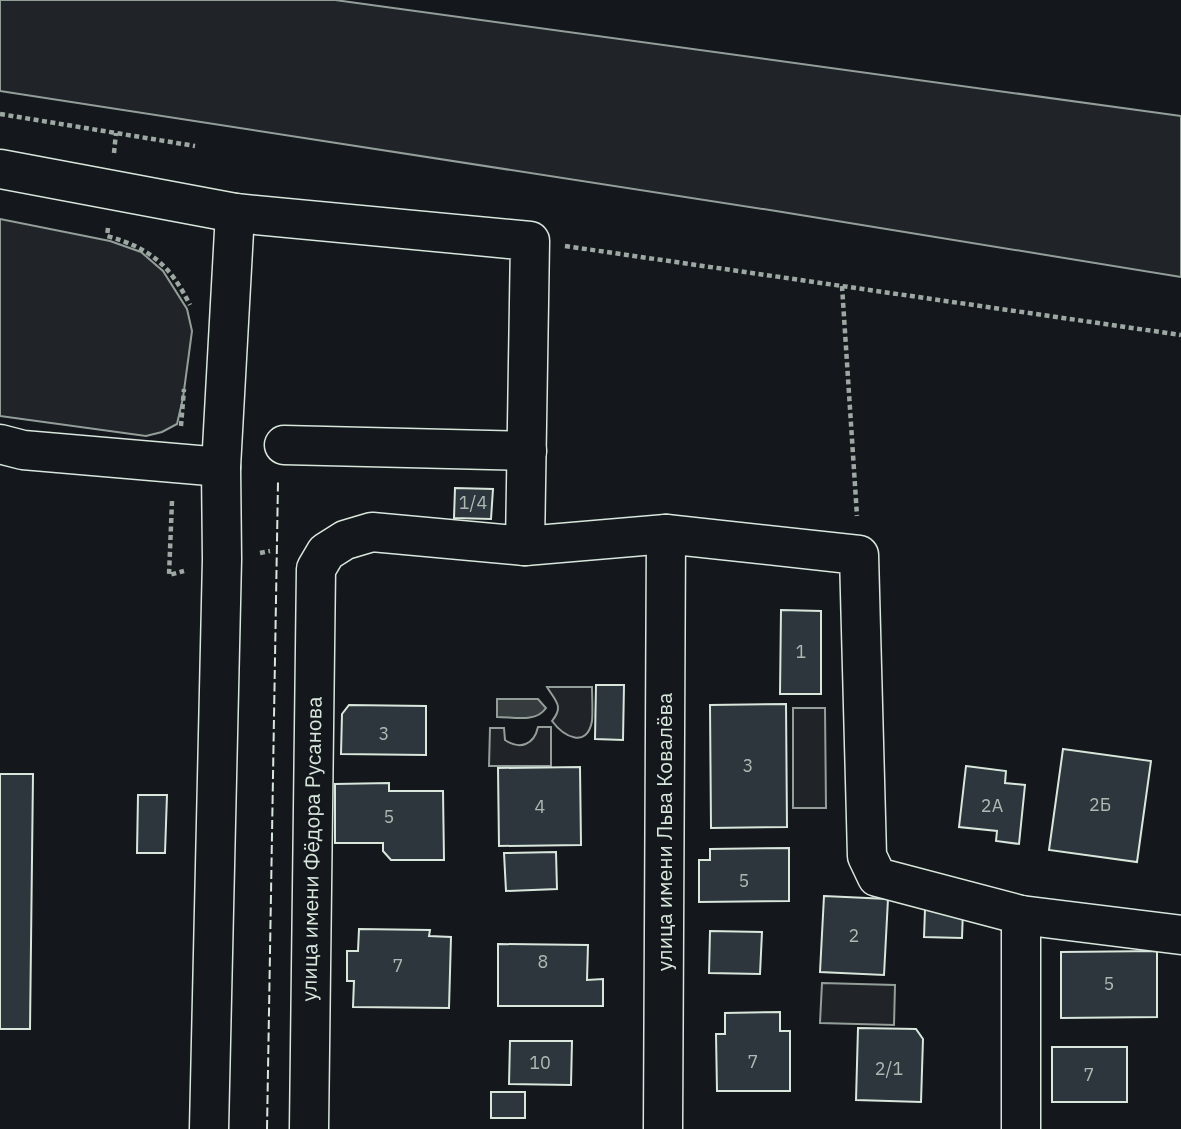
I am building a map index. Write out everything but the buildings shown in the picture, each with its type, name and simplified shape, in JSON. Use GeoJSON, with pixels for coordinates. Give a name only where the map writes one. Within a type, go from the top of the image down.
{"type":"FeatureCollection","features":[{"type":"Feature","properties":{"kind":"street"},"geometry":{"type":"LineString","coordinates":[[0,169],[235,214],[530,241],[525,546],[666,534],[859,555],[867,856],[877,877],[1021,915],[1181,935]]}},
{"type":"Feature","properties":{"kind":"street"},"geometry":{"type":"LineString","coordinates":[[209,1129],[222,559],[221,467],[235,214]]}},
{"type":"Feature","properties":{"kind":"street"},"geometry":{"type":"LineString","coordinates":[[284,445],[527,451]]}},
{"type":"Feature","properties":{"kind":"street"},"geometry":{"type":"LineString","coordinates":[[8,449],[221,467]]}},
{"type":"Feature","properties":{"kind":"street","name":"улица имени Фёдора Русанова"},"geometry":{"type":"LineString","coordinates":[[309,1129],[316,569],[326,552],[345,540],[372,532],[525,546]]}},
{"type":"Feature","properties":{"kind":"street","name":"улица имени Льва Ковалёва"},"geometry":{"type":"LineString","coordinates":[[663,1129],[666,534]]}},
{"type":"Feature","properties":{"kind":"street"},"geometry":{"type":"LineString","coordinates":[[1021,915],[1021,1129]]}},
{"type":"Feature","properties":{"kind":"path"},"geometry":{"type":"LineString","coordinates":[[0,114],[195,146]]}},
{"type":"Feature","properties":{"kind":"path"},"geometry":{"type":"LineString","coordinates":[[107,236],[133,243],[151,254],[168,270],[193,309]]}},
{"type":"Feature","properties":{"kind":"path"},"geometry":{"type":"LineString","coordinates":[[530,241],[1181,335]]}},
{"type":"Feature","properties":{"kind":"path"},"geometry":{"type":"LineString","coordinates":[[842,286],[859,555]]}},
{"type":"Feature","properties":{"kind":"path"},"geometry":{"type":"LineString","coordinates":[[169,575],[184,383]]}},
{"type":"Feature","properties":{"kind":"shaded area"},"geometry":{"type":"Polygon","coordinates":[[[0,0],[335,0],[1181,116],[1181,277],[776,211],[0,91],[0,0]]]}},
{"type":"Feature","properties":{"kind":"shaded area"},"geometry":{"type":"Polygon","coordinates":[[[0,219],[110,241],[141,252],[163,271],[187,309],[192,331],[177,424],[146,436],[0,416],[0,219]]]}},
{"type":"Feature","properties":{"kind":"shaded area"},"geometry":{"type":"Polygon","coordinates":[[[547,687],[592,687],[592,721],[585,735],[575,738],[563,732],[552,721],[558,708],[547,687]]]}},
{"type":"Feature","properties":{"kind":"shaded area"},"geometry":{"type":"Polygon","coordinates":[[[497,699],[538,699],[546,708],[537,716],[497,717],[497,699]]]}},
{"type":"Feature","properties":{"kind":"shaded area"},"geometry":{"type":"Polygon","coordinates":[[[793,708],[825,708],[826,808],[793,808],[793,708]]]}},
{"type":"Feature","properties":{"kind":"shaded area"},"geometry":{"type":"Polygon","coordinates":[[[538,727],[551,727],[551,766],[489,766],[490,728],[504,728],[505,740],[521,745],[530,742],[538,727]]]}},
{"type":"Feature","properties":{"kind":"shaded area"},"geometry":{"type":"Polygon","coordinates":[[[822,983],[895,985],[894,1025],[820,1023],[822,983]]]}},
{"type":"Feature","properties":{"kind":"fence"},"geometry":{"type":"LineString","coordinates":[[267,1129],[278,482]]}}]}
